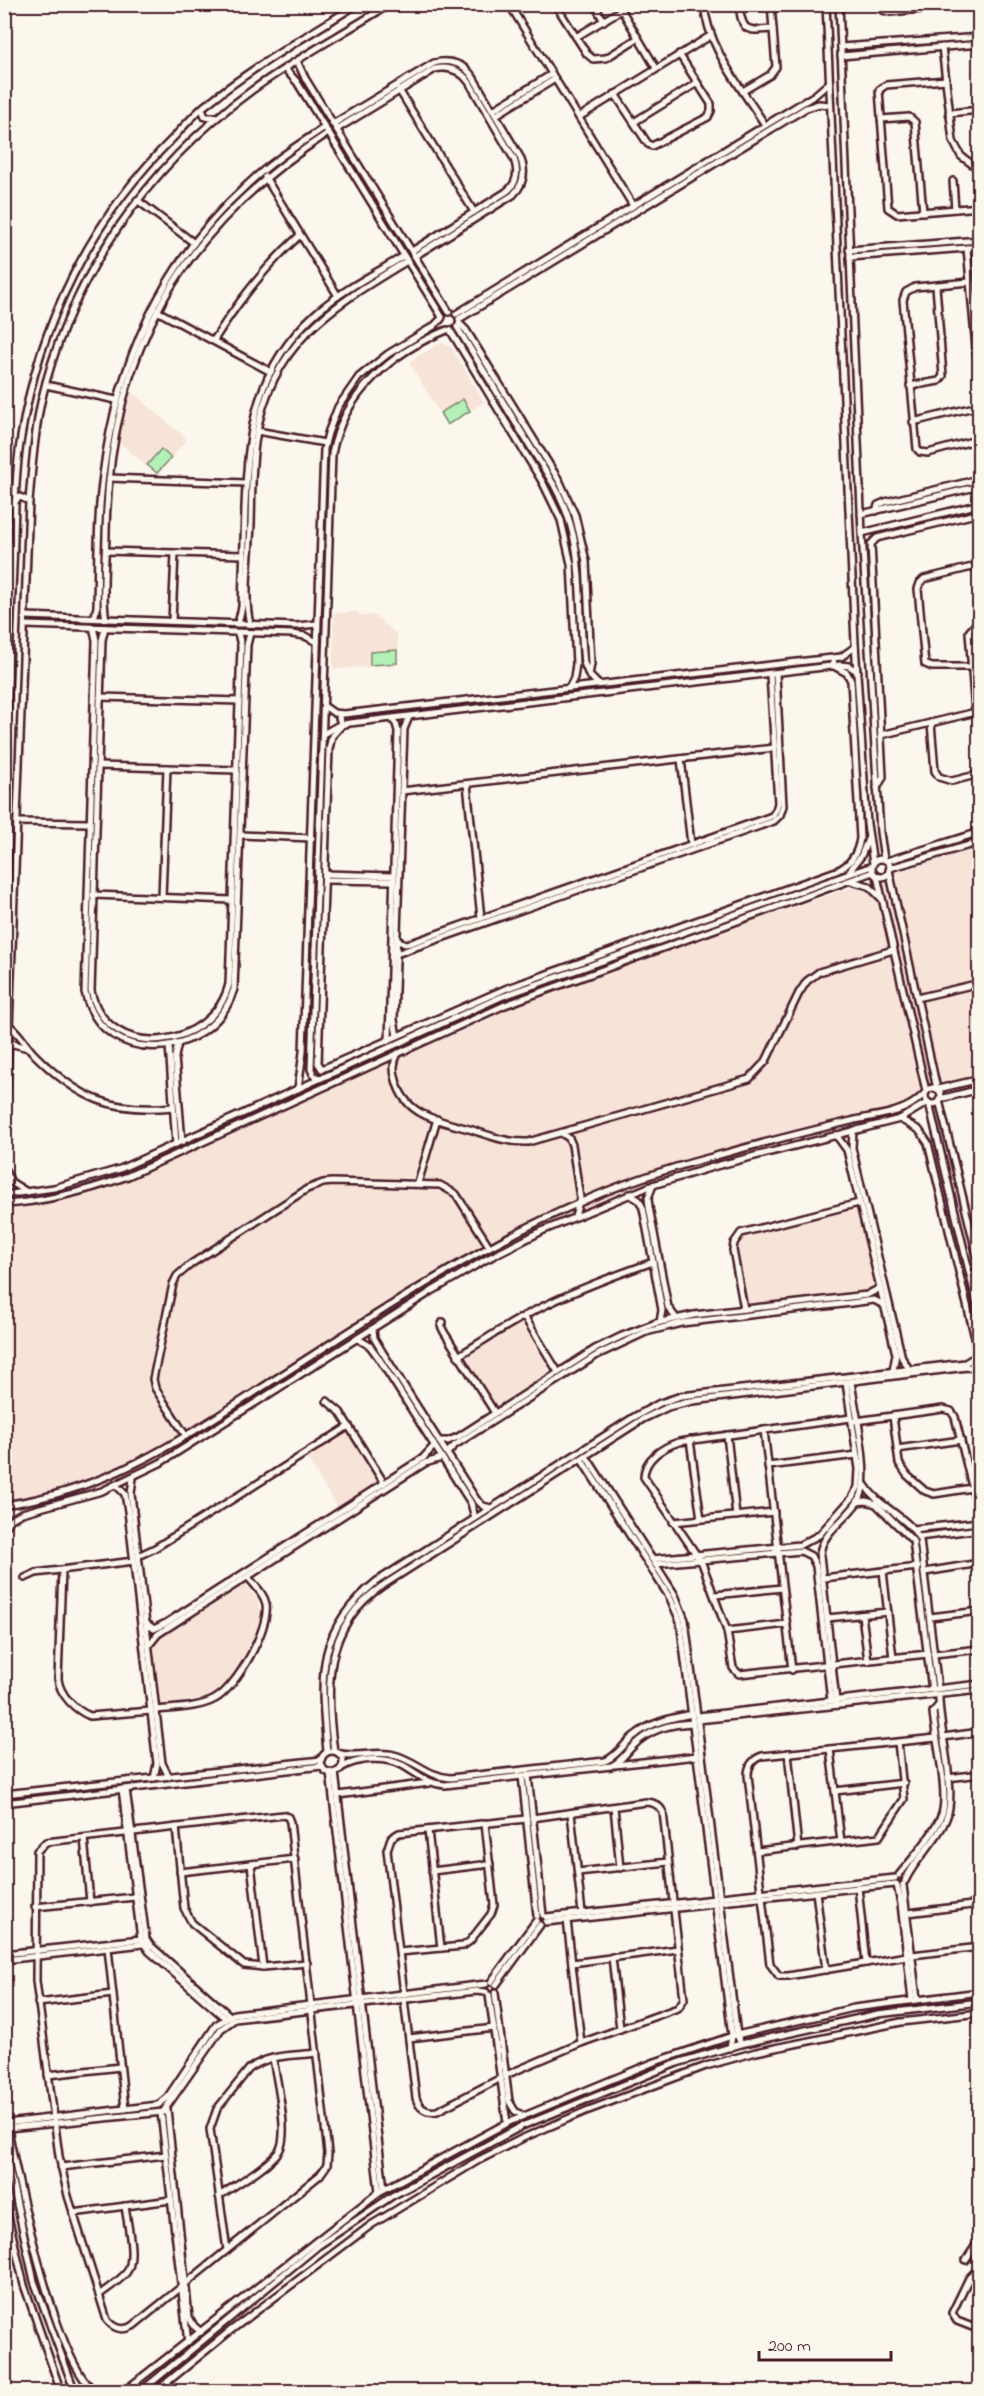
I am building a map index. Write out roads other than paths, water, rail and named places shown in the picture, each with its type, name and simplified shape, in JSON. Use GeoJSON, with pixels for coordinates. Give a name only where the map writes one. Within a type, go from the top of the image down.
{"type":"FeatureCollection","features":[{"type":"Feature","properties":{"kind":"street"},"geometry":{"type":"LineString","coordinates":[[4,790],[16,483],[21,438],[31,389],[48,333],[72,276],[100,226],[122,195],[146,165],[202,108],[278,54],[358,4]]}},
{"type":"Feature","properties":{"kind":"street"},"geometry":{"type":"LineString","coordinates":[[4,1161],[11,1027],[30,483],[35,434],[46,385],[61,336],[82,289],[107,244],[137,201],[195,136],[251,91],[390,4]]}},
{"type":"Feature","properties":{"kind":"street"},"geometry":{"type":"LineString","coordinates":[[509,4],[632,204]]}},
{"type":"Feature","properties":{"kind":"street"},"geometry":{"type":"LineString","coordinates":[[555,4],[589,56],[598,60],[606,58],[638,38]]}},
{"type":"Feature","properties":{"kind":"street"},"geometry":{"type":"LineString","coordinates":[[594,4],[604,21]]}},
{"type":"Feature","properties":{"kind":"street"},"geometry":{"type":"LineString","coordinates":[[704,4],[710,36],[765,124]]}},
{"type":"Feature","properties":{"kind":"street"},"geometry":{"type":"LineString","coordinates":[[739,4],[741,22],[747,29],[753,31],[773,29]]}},
{"type":"Feature","properties":{"kind":"street"},"geometry":{"type":"LineString","coordinates":[[743,91],[770,75],[775,69],[777,62],[771,4]]}},
{"type":"Feature","properties":{"kind":"street"},"geometry":{"type":"LineString","coordinates":[[826,4],[855,647],[867,824],[874,869],[926,1091],[925,1096],[980,1317]]}},
{"type":"Feature","properties":{"kind":"street"},"geometry":{"type":"LineString","coordinates":[[839,4],[856,415],[880,832],[937,1089],[980,1268]]}},
{"type":"Feature","properties":{"kind":"street"},"geometry":{"type":"LineString","coordinates":[[878,4],[886,11],[977,4],[980,15]]}},
{"type":"Feature","properties":{"kind":"street"},"geometry":{"type":"LineString","coordinates":[[576,37],[604,21],[619,7],[656,68]]}},
{"type":"Feature","properties":{"kind":"street"},"geometry":{"type":"LineString","coordinates":[[579,117],[710,36]]}},
{"type":"Feature","properties":{"kind":"street"},"geometry":{"type":"LineString","coordinates":[[841,47],[980,37]]}},
{"type":"Feature","properties":{"kind":"street"},"geometry":{"type":"LineString","coordinates":[[963,38],[964,45]]}},
{"type":"Feature","properties":{"kind":"street"},"geometry":{"type":"LineString","coordinates":[[841,56],[980,44]]}},
{"type":"Feature","properties":{"kind":"street"},"geometry":{"type":"LineString","coordinates":[[942,47],[951,132],[956,149],[967,162],[980,170]]}},
{"type":"Feature","properties":{"kind":"street"},"geometry":{"type":"LineString","coordinates":[[615,94],[648,144],[654,147],[708,117],[711,104],[679,54]]}},
{"type":"Feature","properties":{"kind":"street"},"geometry":{"type":"LineString","coordinates":[[297,61],[308,83],[449,312],[472,339],[560,482],[575,515],[582,542],[586,571],[591,664],[589,675]]}},
{"type":"Feature","properties":{"kind":"street"},"geometry":{"type":"LineString","coordinates":[[335,127],[440,62],[457,63],[471,74],[520,157],[524,176],[520,187],[513,195],[474,212],[413,253]]}},
{"type":"Feature","properties":{"kind":"street"},"geometry":{"type":"LineString","coordinates":[[335,127],[399,90],[418,75],[442,67],[461,73],[469,82],[513,156],[517,170],[514,184],[489,206],[413,253]]}},
{"type":"Feature","properties":{"kind":"street"},"geometry":{"type":"LineString","coordinates":[[285,69],[300,88],[430,299],[441,318],[442,326],[448,330],[460,348],[543,483],[561,520],[571,564],[576,664],[575,674],[569,688]]}},
{"type":"Feature","properties":{"kind":"street"},"geometry":{"type":"LineString","coordinates":[[495,113],[554,77]]}},
{"type":"Feature","properties":{"kind":"street"},"geometry":{"type":"LineString","coordinates":[[946,80],[883,86],[878,93],[888,208],[897,214],[980,207]]}},
{"type":"Feature","properties":{"kind":"street"},"geometry":{"type":"LineString","coordinates":[[300,88],[308,83]]}},
{"type":"Feature","properties":{"kind":"street"},"geometry":{"type":"LineString","coordinates":[[634,122],[697,83]]}},
{"type":"Feature","properties":{"kind":"street"},"geometry":{"type":"LineString","coordinates":[[829,83],[815,95],[632,204],[448,330],[391,362],[371,379],[352,401],[341,421],[332,454],[328,559],[321,774],[318,1066],[325,1069],[505,988],[846,866],[856,853],[860,837],[852,692],[849,674],[834,666]]}},
{"type":"Feature","properties":{"kind":"street"},"geometry":{"type":"LineString","coordinates":[[399,90],[474,212]]}},
{"type":"Feature","properties":{"kind":"street"},"geometry":{"type":"LineString","coordinates":[[458,321],[810,106],[830,105]]}},
{"type":"Feature","properties":{"kind":"street"},"geometry":{"type":"LineString","coordinates":[[202,108],[202,113],[206,117],[218,117]]}},
{"type":"Feature","properties":{"kind":"street"},"geometry":{"type":"LineString","coordinates":[[949,113],[980,110]]}},
{"type":"Feature","properties":{"kind":"street"},"geometry":{"type":"LineString","coordinates":[[778,116],[782,123]]}},
{"type":"Feature","properties":{"kind":"street"},"geometry":{"type":"LineString","coordinates":[[881,119],[909,117],[915,122],[923,212]]}},
{"type":"Feature","properties":{"kind":"street"},"geometry":{"type":"LineString","coordinates":[[187,123],[195,127],[195,136]]}},
{"type":"Feature","properties":{"kind":"street"},"geometry":{"type":"LineString","coordinates":[[94,618],[97,608],[100,504],[116,400],[160,294],[194,243],[231,200],[272,167],[326,130]]}},
{"type":"Feature","properties":{"kind":"street"},"geometry":{"type":"LineString","coordinates":[[106,618],[109,478],[107,464],[140,341],[183,269],[209,233],[265,177],[272,167]]}},
{"type":"Feature","properties":{"kind":"street"},"geometry":{"type":"LineString","coordinates":[[265,177],[338,296]]}},
{"type":"Feature","properties":{"kind":"street"},"geometry":{"type":"LineString","coordinates":[[953,181],[955,209]]}},
{"type":"Feature","properties":{"kind":"street"},"geometry":{"type":"LineString","coordinates":[[366,195],[374,189]]}},
{"type":"Feature","properties":{"kind":"street"},"geometry":{"type":"LineString","coordinates":[[137,201],[194,243]]}},
{"type":"Feature","properties":{"kind":"street"},"geometry":{"type":"LineString","coordinates":[[607,220],[609,229]]}},
{"type":"Feature","properties":{"kind":"street"},"geometry":{"type":"LineString","coordinates":[[601,224],[609,229]]}},
{"type":"Feature","properties":{"kind":"street"},"geometry":{"type":"LineString","coordinates":[[214,340],[237,305],[264,271],[300,235]]}},
{"type":"Feature","properties":{"kind":"street"},"geometry":{"type":"LineString","coordinates":[[850,254],[980,240]]}},
{"type":"Feature","properties":{"kind":"street"},"geometry":{"type":"LineString","coordinates":[[850,254],[980,247]]}},
{"type":"Feature","properties":{"kind":"street"},"geometry":{"type":"LineString","coordinates":[[967,248],[976,313],[976,359],[980,364]]}},
{"type":"Feature","properties":{"kind":"street"},"geometry":{"type":"LineString","coordinates":[[250,624],[245,592],[246,483],[271,372],[286,348],[304,326],[338,296],[405,258]]}},
{"type":"Feature","properties":{"kind":"street"},"geometry":{"type":"LineString","coordinates":[[238,624],[245,592],[252,423],[266,390],[285,359],[315,323],[405,258]]}},
{"type":"Feature","properties":{"kind":"street"},"geometry":{"type":"LineString","coordinates":[[970,282],[910,289],[904,296],[917,449],[924,453],[980,439]]}},
{"type":"Feature","properties":{"kind":"street"},"geometry":{"type":"LineString","coordinates":[[910,386],[939,381],[943,376],[936,286]]}},
{"type":"Feature","properties":{"kind":"street"},"geometry":{"type":"LineString","coordinates":[[430,299],[438,294]]}},
{"type":"Feature","properties":{"kind":"street"},"geometry":{"type":"LineString","coordinates":[[157,311],[271,372]]}},
{"type":"Feature","properties":{"kind":"street"},"geometry":{"type":"LineString","coordinates":[[298,1089],[303,1052],[319,558],[325,443],[334,416],[353,384],[380,359],[449,312]]}},
{"type":"Feature","properties":{"kind":"street"},"geometry":{"type":"LineString","coordinates":[[458,321],[467,343],[554,485],[569,517],[579,562],[584,663],[589,675],[599,685]]}},
{"type":"Feature","properties":{"kind":"street"},"geometry":{"type":"LineString","coordinates":[[415,337],[420,344]]}},
{"type":"Feature","properties":{"kind":"street"},"geometry":{"type":"LineString","coordinates":[[460,348],[467,343]]}},
{"type":"Feature","properties":{"kind":"street"},"geometry":{"type":"LineString","coordinates":[[46,385],[116,400]]}},
{"type":"Feature","properties":{"kind":"street"},"geometry":{"type":"LineString","coordinates":[[913,422],[970,408],[976,409],[980,416]]}},
{"type":"Feature","properties":{"kind":"street"},"geometry":{"type":"LineString","coordinates":[[844,415],[850,418],[856,415]]}},
{"type":"Feature","properties":{"kind":"street"},"geometry":{"type":"LineString","coordinates":[[257,431],[325,443]]}},
{"type":"Feature","properties":{"kind":"street"},"geometry":{"type":"LineString","coordinates":[[845,435],[851,432],[857,433]]}},
{"type":"Feature","properties":{"kind":"street"},"geometry":{"type":"LineString","coordinates":[[109,478],[246,483]]}},
{"type":"Feature","properties":{"kind":"street"},"geometry":{"type":"LineString","coordinates":[[876,511],[878,505],[885,502],[980,480]]}},
{"type":"Feature","properties":{"kind":"street"},"geometry":{"type":"LineString","coordinates":[[16,483],[24,486],[30,483]]}},
{"type":"Feature","properties":{"kind":"street"},"geometry":{"type":"LineString","coordinates":[[861,514],[980,486]]}},
{"type":"Feature","properties":{"kind":"street"},"geometry":{"type":"LineString","coordinates":[[4,510],[16,499],[22,497],[29,501]]}},
{"type":"Feature","properties":{"kind":"street"},"geometry":{"type":"LineString","coordinates":[[862,533],[980,504]]}},
{"type":"Feature","properties":{"kind":"street"},"geometry":{"type":"LineString","coordinates":[[877,788],[883,777],[870,549],[872,543],[877,538],[980,513]]}},
{"type":"Feature","properties":{"kind":"street"},"geometry":{"type":"LineString","coordinates":[[876,530],[877,538]]}},
{"type":"Feature","properties":{"kind":"street"},"geometry":{"type":"LineString","coordinates":[[4,538],[14,551]]}},
{"type":"Feature","properties":{"kind":"street"},"geometry":{"type":"LineString","coordinates":[[106,551],[244,555]]}},
{"type":"Feature","properties":{"kind":"street"},"geometry":{"type":"LineString","coordinates":[[172,621],[175,553]]}},
{"type":"Feature","properties":{"kind":"street"},"geometry":{"type":"LineString","coordinates":[[319,558],[328,559]]}},
{"type":"Feature","properties":{"kind":"street"},"geometry":{"type":"LineString","coordinates":[[972,667],[930,667],[924,662],[918,589],[924,579],[980,565]]}},
{"type":"Feature","properties":{"kind":"street"},"geometry":{"type":"LineString","coordinates":[[98,581],[105,581]]}},
{"type":"Feature","properties":{"kind":"street"},"geometry":{"type":"LineString","coordinates":[[25,616],[292,626],[317,624]]}},
{"type":"Feature","properties":{"kind":"street"},"geometry":{"type":"LineString","coordinates":[[65,626],[66,617]]}},
{"type":"Feature","properties":{"kind":"street"},"geometry":{"type":"LineString","coordinates":[[881,735],[977,712],[969,632],[980,619]]}},
{"type":"Feature","properties":{"kind":"street"},"geometry":{"type":"LineString","coordinates":[[199,631],[200,622]]}},
{"type":"Feature","properties":{"kind":"street"},"geometry":{"type":"LineString","coordinates":[[25,625],[292,634],[305,636],[317,642]]}},
{"type":"Feature","properties":{"kind":"street"},"geometry":{"type":"LineString","coordinates":[[292,626],[292,634]]}},
{"type":"Feature","properties":{"kind":"street"},"geometry":{"type":"LineString","coordinates":[[93,627],[96,640],[98,766],[91,991],[99,1012],[112,1030],[151,1041],[182,1035],[201,1025],[215,1013],[225,997],[231,977],[239,838],[241,645],[238,633]]}},
{"type":"Feature","properties":{"kind":"street"},"geometry":{"type":"LineString","coordinates":[[105,628],[102,640],[100,698],[96,715],[90,823],[85,992],[94,1015],[135,1045],[169,1046],[178,1043],[206,1029],[226,1009],[234,989],[232,900],[239,838]]}},
{"type":"Feature","properties":{"kind":"street"},"geometry":{"type":"LineString","coordinates":[[239,773],[247,645],[250,633]]}},
{"type":"Feature","properties":{"kind":"street"},"geometry":{"type":"LineString","coordinates":[[324,706],[340,714],[833,658],[846,655],[855,647]]}},
{"type":"Feature","properties":{"kind":"street"},"geometry":{"type":"LineString","coordinates":[[833,658],[834,666]]}},
{"type":"Feature","properties":{"kind":"street"},"geometry":{"type":"LineString","coordinates":[[576,664],[584,663]]}},
{"type":"Feature","properties":{"kind":"street"},"geometry":{"type":"LineString","coordinates":[[323,734],[342,725],[392,718],[834,666],[844,665],[858,672]]}},
{"type":"Feature","properties":{"kind":"street"},"geometry":{"type":"LineString","coordinates":[[396,954],[481,918],[580,887],[773,814],[778,805],[774,748],[773,674]]}},
{"type":"Feature","properties":{"kind":"street"},"geometry":{"type":"LineString","coordinates":[[397,940],[415,945],[772,822],[783,810],[773,674]]}},
{"type":"Feature","properties":{"kind":"street"},"geometry":{"type":"LineString","coordinates":[[316,676],[324,676]]}},
{"type":"Feature","properties":{"kind":"street"},"geometry":{"type":"LineString","coordinates":[[648,679],[649,689]]}},
{"type":"Feature","properties":{"kind":"street"},"geometry":{"type":"LineString","coordinates":[[100,698],[239,701]]}},
{"type":"Feature","properties":{"kind":"street"},"geometry":{"type":"LineString","coordinates":[[8,708],[14,712],[22,709]]}},
{"type":"Feature","properties":{"kind":"street"},"geometry":{"type":"LineString","coordinates":[[340,714],[342,725]]}},
{"type":"Feature","properties":{"kind":"street"},"geometry":{"type":"LineString","coordinates":[[389,1040],[393,879],[400,754],[404,729],[409,717]]}},
{"type":"Feature","properties":{"kind":"street"},"geometry":{"type":"LineString","coordinates":[[392,718],[398,729],[402,791],[394,1024],[397,1036]]}},
{"type":"Feature","properties":{"kind":"street"},"geometry":{"type":"LineString","coordinates":[[932,723],[937,776],[949,781],[980,774]]}},
{"type":"Feature","properties":{"kind":"street"},"geometry":{"type":"LineString","coordinates":[[320,1078],[314,1076],[311,1071],[320,905],[325,877],[330,740],[342,725]]}},
{"type":"Feature","properties":{"kind":"street"},"geometry":{"type":"LineString","coordinates":[[7,729],[13,726],[21,730]]}},
{"type":"Feature","properties":{"kind":"street"},"geometry":{"type":"LineString","coordinates":[[402,791],[774,748]]}},
{"type":"Feature","properties":{"kind":"street"},"geometry":{"type":"LineString","coordinates":[[681,759],[691,844]]}},
{"type":"Feature","properties":{"kind":"street"},"geometry":{"type":"LineString","coordinates":[[98,766],[239,773]]}},
{"type":"Feature","properties":{"kind":"street"},"geometry":{"type":"LineString","coordinates":[[162,897],[167,768]]}},
{"type":"Feature","properties":{"kind":"street"},"geometry":{"type":"LineString","coordinates":[[321,774],[328,774]]}},
{"type":"Feature","properties":{"kind":"street"},"geometry":{"type":"LineString","coordinates":[[467,784],[481,918]]}},
{"type":"Feature","properties":{"kind":"street"},"geometry":{"type":"LineString","coordinates":[[17,822],[90,823]]}},
{"type":"Feature","properties":{"kind":"street"},"geometry":{"type":"LineString","coordinates":[[867,824],[872,834],[876,835],[880,832]]}},
{"type":"Feature","properties":{"kind":"street"},"geometry":{"type":"LineString","coordinates":[[4,1195],[54,1188],[98,1177],[182,1142],[320,1078],[525,988],[810,891],[844,882],[874,869],[878,859],[885,860],[980,832]]}},
{"type":"Feature","properties":{"kind":"street"},"geometry":{"type":"LineString","coordinates":[[239,838],[320,838]]}},
{"type":"Feature","properties":{"kind":"street"},"geometry":{"type":"LineString","coordinates":[[846,875],[859,861],[869,838]]}},
{"type":"Feature","properties":{"kind":"street"},"geometry":{"type":"LineString","coordinates":[[951,839],[953,849]]}},
{"type":"Feature","properties":{"kind":"street"},"geometry":{"type":"LineString","coordinates":[[4,1204],[46,1199],[128,1176],[505,1005],[810,891],[846,875],[874,869],[885,876],[890,869],[980,842]]}},
{"type":"Feature","properties":{"kind":"street"},"geometry":{"type":"LineString","coordinates":[[325,877],[393,879]]}},
{"type":"Feature","properties":{"kind":"street"},"geometry":{"type":"LineString","coordinates":[[844,882],[863,883],[874,890],[882,900]]}},
{"type":"Feature","properties":{"kind":"street"},"geometry":{"type":"LineString","coordinates":[[93,895],[232,900]]}},
{"type":"Feature","properties":{"kind":"street"},"geometry":{"type":"LineString","coordinates":[[398,1053],[393,1070],[400,1093],[408,1105],[419,1113],[511,1142],[528,1142],[749,1079],[766,1061],[807,981],[819,972],[893,950]]}},
{"type":"Feature","properties":{"kind":"street"},"geometry":{"type":"LineString","coordinates":[[917,998],[980,983]]}},
{"type":"Feature","properties":{"kind":"street"},"geometry":{"type":"LineString","coordinates":[[441,1024],[444,1032]]}},
{"type":"Feature","properties":{"kind":"street"},"geometry":{"type":"LineString","coordinates":[[11,1027],[28,1048],[64,1081],[95,1100],[134,1109],[173,1107]]}},
{"type":"Feature","properties":{"kind":"street"},"geometry":{"type":"LineString","coordinates":[[427,1030],[431,1038]]}},
{"type":"Feature","properties":{"kind":"street"},"geometry":{"type":"LineString","coordinates":[[10,1043],[28,1048]]}},
{"type":"Feature","properties":{"kind":"street"},"geometry":{"type":"LineString","coordinates":[[176,1144],[173,1061],[178,1043]]}},
{"type":"Feature","properties":{"kind":"street"},"geometry":{"type":"LineString","coordinates":[[169,1046],[173,1061],[182,1142]]}},
{"type":"Feature","properties":{"kind":"street"},"geometry":{"type":"LineString","coordinates":[[303,1052],[312,1052]]}},
{"type":"Feature","properties":{"kind":"street"},"geometry":{"type":"LineString","coordinates":[[380,1062],[393,1070]]}},
{"type":"Feature","properties":{"kind":"street"},"geometry":{"type":"LineString","coordinates":[[4,1504],[71,1490],[112,1476],[186,1436],[397,1301],[489,1246],[581,1201],[633,1181],[703,1159],[900,1110],[915,1102],[931,1088],[937,1089],[980,1079]]}},
{"type":"Feature","properties":{"kind":"street"},"geometry":{"type":"LineString","coordinates":[[966,1082],[968,1092]]}},
{"type":"Feature","properties":{"kind":"street"},"geometry":{"type":"LineString","coordinates":[[4,1529],[11,1519],[27,1511],[74,1500],[133,1478],[216,1429],[402,1310],[494,1255],[574,1216],[653,1185],[716,1166],[900,1119],[928,1102],[935,1103],[940,1099],[980,1089]]}},
{"type":"Feature","properties":{"kind":"street"},"geometry":{"type":"LineString","coordinates":[[418,1183],[437,1119]]}},
{"type":"Feature","properties":{"kind":"street"},"geometry":{"type":"LineString","coordinates":[[791,1386],[848,1383],[978,1367],[975,1338],[928,1143],[919,1130],[900,1119]]}},
{"type":"Feature","properties":{"kind":"street"},"geometry":{"type":"LineString","coordinates":[[853,1131],[849,1149],[859,1203],[884,1305],[899,1354],[909,1369]]}},
{"type":"Feature","properties":{"kind":"street"},"geometry":{"type":"LineString","coordinates":[[561,1133],[569,1138],[572,1145],[581,1201],[574,1216]]}},
{"type":"Feature","properties":{"kind":"street"},"geometry":{"type":"LineString","coordinates":[[836,1135],[849,1149],[899,1354],[893,1371]]}},
{"type":"Feature","properties":{"kind":"street"},"geometry":{"type":"LineString","coordinates":[[4,1168],[10,1182],[28,1192]]}},
{"type":"Feature","properties":{"kind":"street"},"geometry":{"type":"LineString","coordinates":[[186,1436],[155,1388],[153,1379],[173,1284],[183,1269],[315,1185],[332,1182],[440,1185],[456,1194],[489,1246]]}},
{"type":"Feature","properties":{"kind":"street"},"geometry":{"type":"LineString","coordinates":[[653,1185],[648,1198],[647,1211],[653,1262],[664,1302],[676,1318]]}},
{"type":"Feature","properties":{"kind":"street"},"geometry":{"type":"LineString","coordinates":[[629,1194],[639,1200],[647,1211],[664,1302],[660,1322]]}},
{"type":"Feature","properties":{"kind":"street"},"geometry":{"type":"LineString","coordinates":[[581,1201],[590,1209]]}},
{"type":"Feature","properties":{"kind":"street"},"geometry":{"type":"LineString","coordinates":[[744,1309],[733,1250],[734,1243],[741,1233],[752,1228],[859,1203]]}},
{"type":"Feature","properties":{"kind":"street"},"geometry":{"type":"LineString","coordinates":[[458,1356],[524,1316],[589,1285],[653,1262]]}},
{"type":"Feature","properties":{"kind":"street"},"geometry":{"type":"LineString","coordinates":[[149,1645],[167,1625],[384,1483],[422,1462],[445,1456],[459,1439],[558,1372],[571,1368],[622,1342],[670,1325],[867,1298],[880,1288]]}},
{"type":"Feature","properties":{"kind":"street"},"geometry":{"type":"LineString","coordinates":[[146,1623],[154,1629],[167,1625],[248,1577],[422,1462],[436,1443],[459,1439],[606,1343],[676,1318],[744,1309],[867,1298],[884,1305]]}},
{"type":"Feature","properties":{"kind":"street"},"geometry":{"type":"LineString","coordinates":[[397,1301],[402,1310]]}},
{"type":"Feature","properties":{"kind":"street"},"geometry":{"type":"LineString","coordinates":[[524,1316],[558,1372]]}},
{"type":"Feature","properties":{"kind":"street"},"geometry":{"type":"LineString","coordinates":[[442,1322],[441,1327],[495,1413]]}},
{"type":"Feature","properties":{"kind":"street"},"geometry":{"type":"LineString","coordinates":[[373,1329],[380,1355]]}},
{"type":"Feature","properties":{"kind":"street"},"geometry":{"type":"LineString","coordinates":[[358,1339],[380,1355],[474,1501],[491,1508]]}},
{"type":"Feature","properties":{"kind":"street"},"geometry":{"type":"LineString","coordinates":[[382,2190],[338,1795],[336,1771],[343,1761],[336,1752],[328,1688],[330,1666],[337,1643],[350,1618],[376,1590],[475,1518],[635,1420],[684,1403],[893,1371],[965,1363],[978,1356]]}},
{"type":"Feature","properties":{"kind":"street"},"geometry":{"type":"LineString","coordinates":[[848,1383],[864,1484],[876,1499],[919,1537],[930,1617],[931,1654]]}},
{"type":"Feature","properties":{"kind":"street"},"geometry":{"type":"LineString","coordinates":[[327,1401],[338,1408],[384,1483]]}},
{"type":"Feature","properties":{"kind":"street"},"geometry":{"type":"LineString","coordinates":[[919,1537],[980,1521],[956,1417],[950,1410],[854,1419],[679,1442],[662,1450],[651,1459],[643,1472],[646,1482],[698,1558],[728,1631],[733,1668],[739,1674],[980,1649]]}},
{"type":"Feature","properties":{"kind":"street"},"geometry":{"type":"LineString","coordinates":[[893,1416],[902,1470],[928,1492],[941,1494],[972,1488]]}},
{"type":"Feature","properties":{"kind":"street"},"geometry":{"type":"LineString","coordinates":[[654,1562],[778,1550],[812,1541],[855,1493],[859,1481],[854,1419]]}},
{"type":"Feature","properties":{"kind":"street"},"geometry":{"type":"LineString","coordinates":[[211,1420],[216,1429]]}},
{"type":"Feature","properties":{"kind":"street"},"geometry":{"type":"LineString","coordinates":[[322,1763],[327,1752],[322,1686],[324,1665],[331,1641],[340,1622],[357,1600],[378,1581],[403,1569],[584,1457],[635,1420]]}},
{"type":"Feature","properties":{"kind":"street"},"geometry":{"type":"LineString","coordinates":[[25,1578],[33,1573],[136,1558],[349,1426]]}},
{"type":"Feature","properties":{"kind":"street"},"geometry":{"type":"LineString","coordinates":[[764,1430],[792,1670]]}},
{"type":"Feature","properties":{"kind":"street"},"geometry":{"type":"LineString","coordinates":[[727,1435],[736,1516]]}},
{"type":"Feature","properties":{"kind":"street"},"geometry":{"type":"LineString","coordinates":[[690,1440],[701,1519]]}},
{"type":"Feature","properties":{"kind":"street"},"geometry":{"type":"LineString","coordinates":[[897,1449],[961,1440]]}},
{"type":"Feature","properties":{"kind":"street"},"geometry":{"type":"LineString","coordinates":[[768,1466],[857,1455]]}},
{"type":"Feature","properties":{"kind":"street"},"geometry":{"type":"LineString","coordinates":[[584,1457],[678,1600],[686,1620],[697,1756],[718,1900]]}},
{"type":"Feature","properties":{"kind":"street"},"geometry":{"type":"LineString","coordinates":[[584,1457],[676,1609],[681,1628],[695,1718],[735,2036],[730,2048]]}},
{"type":"Feature","properties":{"kind":"street"},"geometry":{"type":"LineString","coordinates":[[133,1478],[130,1510],[154,1710]]}},
{"type":"Feature","properties":{"kind":"street"},"geometry":{"type":"LineString","coordinates":[[830,1665],[820,1555],[822,1545],[857,1502],[864,1484]]}},
{"type":"Feature","properties":{"kind":"street"},"geometry":{"type":"LineString","coordinates":[[116,1485],[125,1494],[130,1510]]}},
{"type":"Feature","properties":{"kind":"street"},"geometry":{"type":"LineString","coordinates":[[24,1501],[27,1511]]}},
{"type":"Feature","properties":{"kind":"street"},"geometry":{"type":"LineString","coordinates":[[474,1501],[475,1518]]}},
{"type":"Feature","properties":{"kind":"street"},"geometry":{"type":"LineString","coordinates":[[857,1502],[869,1501],[876,1504],[909,1534],[915,1544],[935,1692],[939,1705],[943,1810],[937,1824],[899,1882],[914,2000]]}},
{"type":"Feature","properties":{"kind":"street"},"geometry":{"type":"LineString","coordinates":[[673,1522],[774,1512]]}},
{"type":"Feature","properties":{"kind":"street"},"geometry":{"type":"LineString","coordinates":[[912,1529],[980,1529]]}},
{"type":"Feature","properties":{"kind":"street"},"geometry":{"type":"LineString","coordinates":[[778,1550],[801,1551],[808,1554],[814,1561],[834,1701]]}},
{"type":"Feature","properties":{"kind":"street"},"geometry":{"type":"LineString","coordinates":[[136,1558],[149,1645],[158,1757],[154,1778]]}},
{"type":"Feature","properties":{"kind":"street"},"geometry":{"type":"LineString","coordinates":[[925,1572],[980,1563]]}},
{"type":"Feature","properties":{"kind":"street"},"geometry":{"type":"LineString","coordinates":[[823,1578],[918,1567]]}},
{"type":"Feature","properties":{"kind":"street"},"geometry":{"type":"LineString","coordinates":[[62,1570],[58,1678],[62,1692],[81,1712],[90,1716],[154,1710],[215,1700],[226,1690],[259,1640],[266,1606],[263,1596],[248,1577]]}},
{"type":"Feature","properties":{"kind":"street"},"geometry":{"type":"LineString","coordinates":[[883,1571],[893,1658]]}},
{"type":"Feature","properties":{"kind":"street"},"geometry":{"type":"LineString","coordinates":[[715,1595],[782,1588]]}},
{"type":"Feature","properties":{"kind":"street"},"geometry":{"type":"LineString","coordinates":[[930,1617],[980,1611]]}},
{"type":"Feature","properties":{"kind":"street"},"geometry":{"type":"LineString","coordinates":[[827,1618],[888,1612]]}},
{"type":"Feature","properties":{"kind":"street"},"geometry":{"type":"LineString","coordinates":[[862,1615],[868,1661]]}},
{"type":"Feature","properties":{"kind":"street"},"geometry":{"type":"LineString","coordinates":[[728,1631],[787,1624]]}},
{"type":"Feature","properties":{"kind":"street"},"geometry":{"type":"LineString","coordinates":[[327,1752],[351,1755],[378,1753],[395,1755],[429,1773],[444,1777],[525,1776],[611,1759],[643,1729],[661,1721],[979,1687]]}},
{"type":"Feature","properties":{"kind":"street"},"geometry":{"type":"LineString","coordinates":[[762,1895],[816,1892],[899,1882],[945,1822],[950,1805],[948,1778],[933,1712],[935,1692]]}},
{"type":"Feature","properties":{"kind":"street"},"geometry":{"type":"LineString","coordinates":[[611,1766],[621,1761],[636,1743],[653,1731],[695,1718],[834,1701],[880,1699]]}},
{"type":"Feature","properties":{"kind":"street"},"geometry":{"type":"LineString","coordinates":[[933,1712],[939,1705]]}},
{"type":"Feature","properties":{"kind":"street"},"geometry":{"type":"LineString","coordinates":[[980,1732],[788,1753],[758,1758],[749,1768],[770,1964],[774,1973],[783,1977],[980,1947]]}},
{"type":"Feature","properties":{"kind":"street"},"geometry":{"type":"LineString","coordinates":[[757,1851],[873,1839],[882,1835],[903,1803],[905,1795],[898,1742]]}},
{"type":"Feature","properties":{"kind":"street"},"geometry":{"type":"LineString","coordinates":[[830,1749],[840,1842]]}},
{"type":"Feature","properties":{"kind":"street"},"geometry":{"type":"LineString","coordinates":[[788,1753],[798,1847]]}},
{"type":"Feature","properties":{"kind":"street"},"geometry":{"type":"LineString","coordinates":[[338,1795],[430,1783],[445,1785],[493,1776],[697,1756]]}},
{"type":"Feature","properties":{"kind":"street"},"geometry":{"type":"LineString","coordinates":[[158,1757],[169,1777]]}},
{"type":"Feature","properties":{"kind":"street"},"geometry":{"type":"LineString","coordinates":[[336,1771],[358,1761],[388,1760],[402,1765],[430,1783]]}},
{"type":"Feature","properties":{"kind":"street"},"geometry":{"type":"LineString","coordinates":[[4,1794],[322,1763],[336,1771]]}},
{"type":"Feature","properties":{"kind":"street"},"geometry":{"type":"LineString","coordinates":[[4,1803],[322,1763]]}},
{"type":"Feature","properties":{"kind":"street"},"geometry":{"type":"LineString","coordinates":[[336,1771],[360,2001]]}},
{"type":"Feature","properties":{"kind":"street"},"geometry":{"type":"LineString","coordinates":[[948,1778],[980,1774]]}},
{"type":"Feature","properties":{"kind":"street"},"geometry":{"type":"LineString","coordinates":[[525,1776],[541,1919]]}},
{"type":"Feature","properties":{"kind":"street"},"geometry":{"type":"LineString","coordinates":[[835,1791],[904,1783]]}},
{"type":"Feature","properties":{"kind":"street"},"geometry":{"type":"LineString","coordinates":[[124,1789],[143,1932],[147,1942],[188,1983]]}},
{"type":"Feature","properties":{"kind":"street"},"geometry":{"type":"LineString","coordinates":[[648,1802],[659,1806],[663,1812],[674,1906],[684,1997],[682,2004],[675,2009],[581,2043],[503,2077],[440,2110],[426,2110],[419,2105],[416,2098],[387,1846],[396,1834],[529,1818],[648,1802]]}},
{"type":"Feature","properties":{"kind":"street"},"geometry":{"type":"LineString","coordinates":[[614,1807],[620,1868]]}},
{"type":"Feature","properties":{"kind":"street"},"geometry":{"type":"LineString","coordinates":[[572,1813],[582,1913]]}},
{"type":"Feature","properties":{"kind":"street"},"geometry":{"type":"LineString","coordinates":[[284,1815],[291,1822],[328,2153],[327,2165],[320,2175],[183,2287],[133,2326],[123,2329],[109,2323],[73,2213],[61,2167],[39,2003],[35,1954],[36,1854],[38,1848],[46,1842],[176,1827],[284,1815]]}},
{"type":"Feature","properties":{"kind":"street"},"geometry":{"type":"LineString","coordinates":[[399,1952],[460,1947],[468,1943],[491,1914],[494,1901],[485,1823]]}},
{"type":"Feature","properties":{"kind":"street"},"geometry":{"type":"LineString","coordinates":[[176,1827],[184,1908],[192,1923],[240,1963],[263,1967],[307,1963]]}},
{"type":"Feature","properties":{"kind":"street"},"geometry":{"type":"LineString","coordinates":[[428,1830],[441,1948]]}},
{"type":"Feature","properties":{"kind":"street"},"geometry":{"type":"LineString","coordinates":[[84,1838],[90,1902]]}},
{"type":"Feature","properties":{"kind":"street"},"geometry":{"type":"LineString","coordinates":[[180,1872],[295,1859]]}},
{"type":"Feature","properties":{"kind":"street"},"geometry":{"type":"LineString","coordinates":[[578,1872],[668,1862]]}},
{"type":"Feature","properties":{"kind":"street"},"geometry":{"type":"LineString","coordinates":[[251,1864],[263,1967]]}},
{"type":"Feature","properties":{"kind":"street"},"geometry":{"type":"LineString","coordinates":[[432,1871],[490,1864]]}},
{"type":"Feature","properties":{"kind":"street"},"geometry":{"type":"LineString","coordinates":[[541,1919],[567,1920],[718,1900],[899,1882]]}},
{"type":"Feature","properties":{"kind":"street"},"geometry":{"type":"LineString","coordinates":[[899,1882],[908,1913],[909,1956]]}},
{"type":"Feature","properties":{"kind":"street"},"geometry":{"type":"LineString","coordinates":[[135,1885],[142,1942],[227,2017]]}},
{"type":"Feature","properties":{"kind":"street"},"geometry":{"type":"LineString","coordinates":[[858,1887],[866,1963]]}},
{"type":"Feature","properties":{"kind":"street"},"geometry":{"type":"LineString","coordinates":[[816,1892],[826,1970]]}},
{"type":"Feature","properties":{"kind":"street"},"geometry":{"type":"LineString","coordinates":[[35,1907],[135,1898]]}},
{"type":"Feature","properties":{"kind":"street"},"geometry":{"type":"LineString","coordinates":[[908,1913],[980,1904]]}},
{"type":"Feature","properties":{"kind":"street"},"geometry":{"type":"LineString","coordinates":[[523,2116],[515,2111],[509,2101],[503,2077],[494,2028],[491,1984],[541,1919],[582,1913],[674,1906]]}},
{"type":"Feature","properties":{"kind":"street"},"geometry":{"type":"LineString","coordinates":[[567,1920],[581,2043]]}},
{"type":"Feature","properties":{"kind":"street"},"geometry":{"type":"LineString","coordinates":[[82,1948],[108,1948],[142,1942]]}},
{"type":"Feature","properties":{"kind":"street"},"geometry":{"type":"LineString","coordinates":[[4,1960],[35,1954],[142,1942]]}},
{"type":"Feature","properties":{"kind":"street"},"geometry":{"type":"LineString","coordinates":[[108,1948],[125,2109]]}},
{"type":"Feature","properties":{"kind":"street"},"geometry":{"type":"LineString","coordinates":[[572,1963],[678,1949]]}},
{"type":"Feature","properties":{"kind":"street"},"geometry":{"type":"LineString","coordinates":[[4,1954],[35,1954]]}},
{"type":"Feature","properties":{"kind":"street"},"geometry":{"type":"LineString","coordinates":[[612,1957],[620,2029]]}},
{"type":"Feature","properties":{"kind":"street"},"geometry":{"type":"LineString","coordinates":[[491,1984],[490,1993],[503,2077],[507,2123]]}},
{"type":"Feature","properties":{"kind":"street"},"geometry":{"type":"LineString","coordinates":[[54,2121],[106,2111],[154,2106],[164,2101],[216,2025],[227,2017],[491,1984]]}},
{"type":"Feature","properties":{"kind":"street"},"geometry":{"type":"LineString","coordinates":[[404,1996],[476,1991],[490,1993]]}},
{"type":"Feature","properties":{"kind":"street"},"geometry":{"type":"LineString","coordinates":[[140,2391],[382,2190],[507,2123],[665,2058],[735,2036],[814,2016],[980,1992]]}},
{"type":"Feature","properties":{"kind":"street"},"geometry":{"type":"LineString","coordinates":[[39,2003],[113,1994]]}},
{"type":"Feature","properties":{"kind":"street"},"geometry":{"type":"LineString","coordinates":[[123,2391],[316,2244],[392,2196],[501,2137],[560,2109],[677,2063],[741,2044],[878,2014],[980,2002]]}},
{"type":"Feature","properties":{"kind":"street"},"geometry":{"type":"LineString","coordinates":[[7,2125],[160,2113],[167,2109],[223,2026],[235,2019],[257,2013]]}},
{"type":"Feature","properties":{"kind":"street"},"geometry":{"type":"LineString","coordinates":[[155,2391],[230,2331],[371,2225],[479,2160],[523,2138],[586,2111],[706,2066],[756,2052],[901,2022],[980,2013]]}},
{"type":"Feature","properties":{"kind":"street"},"geometry":{"type":"LineString","coordinates":[[409,2038],[494,2028]]}},
{"type":"Feature","properties":{"kind":"street"},"geometry":{"type":"LineString","coordinates":[[735,2036],[741,2044]]}},
{"type":"Feature","properties":{"kind":"street"},"geometry":{"type":"LineString","coordinates":[[227,2250],[210,2138],[213,2116],[249,2069],[273,2058],[317,2053]]}},
{"type":"Feature","properties":{"kind":"street"},"geometry":{"type":"LineString","coordinates":[[219,2196],[275,2157],[281,2147],[283,2133],[273,2058]]}},
{"type":"Feature","properties":{"kind":"street"},"geometry":{"type":"LineString","coordinates":[[48,2075],[120,2067]]}},
{"type":"Feature","properties":{"kind":"street"},"geometry":{"type":"LineString","coordinates":[[4,2108],[32,2242],[50,2299],[82,2380],[97,2391]]}},
{"type":"Feature","properties":{"kind":"street"},"geometry":{"type":"LineString","coordinates":[[167,2109],[188,2343]]}},
{"type":"Feature","properties":{"kind":"street"},"geometry":{"type":"LineString","coordinates":[[106,2111],[106,2118]]}},
{"type":"Feature","properties":{"kind":"street"},"geometry":{"type":"LineString","coordinates":[[160,2113],[178,2236]]}},
{"type":"Feature","properties":{"kind":"street"},"geometry":{"type":"LineString","coordinates":[[496,2129],[501,2137]]}},
{"type":"Feature","properties":{"kind":"street"},"geometry":{"type":"LineString","coordinates":[[4,2145],[34,2282],[75,2391]]}},
{"type":"Feature","properties":{"kind":"street"},"geometry":{"type":"LineString","coordinates":[[61,2167],[166,2156]]}},
{"type":"Feature","properties":{"kind":"street"},"geometry":{"type":"LineString","coordinates":[[4,2199],[24,2285],[62,2391]]}},
{"type":"Feature","properties":{"kind":"street"},"geometry":{"type":"LineString","coordinates":[[73,2213],[171,2200]]}},
{"type":"Feature","properties":{"kind":"street"},"geometry":{"type":"LineString","coordinates":[[99,2295],[125,2274],[130,2264],[131,2254],[125,2206]]}},
{"type":"Feature","properties":{"kind":"street"},"geometry":{"type":"LineString","coordinates":[[966,2260],[977,2247],[980,2238]]}},
{"type":"Feature","properties":{"kind":"street"},"geometry":{"type":"LineString","coordinates":[[980,2267],[969,2277],[952,2313],[957,2321],[980,2330]]}},
{"type":"Feature","properties":{"kind":"street"},"geometry":{"type":"LineString","coordinates":[[183,2287],[190,2320],[201,2332]]}}]}
